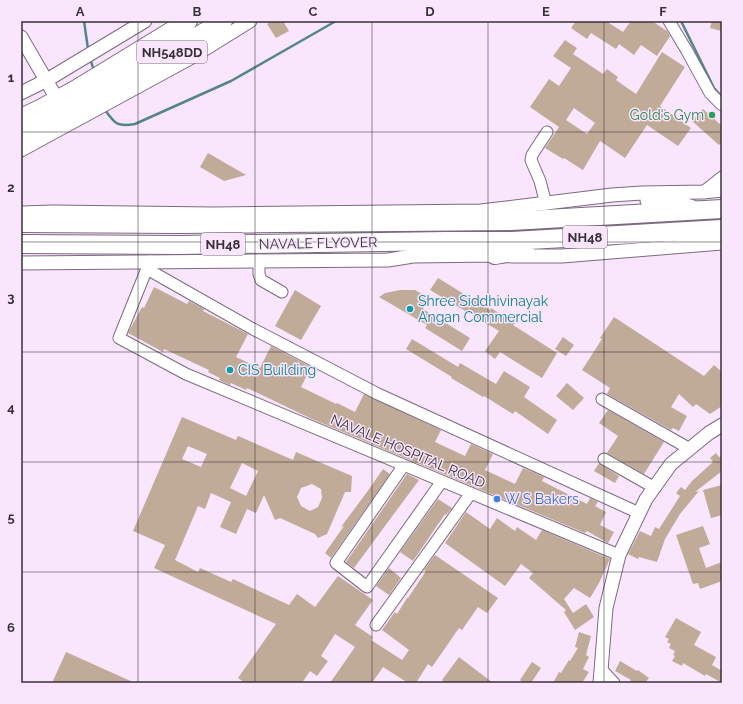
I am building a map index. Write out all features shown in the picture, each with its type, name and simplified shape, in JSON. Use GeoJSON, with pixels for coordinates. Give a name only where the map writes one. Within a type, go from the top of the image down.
{"type":"FeatureCollection","features":[{"type":"Feature","properties":{"kind":"highway","name":"NH548DD"},"geometry":{"type":"LineString","coordinates":[[21,136],[60,123],[85,100],[114,66],[188,21]]}},
{"type":"Feature","properties":{"kind":"highway","name":"NH548DD"},"geometry":{"type":"LineString","coordinates":[[21,118],[58,99],[85,100],[123,87],[223,21]]}},
{"type":"Feature","properties":{"kind":"highway","name":"NH48"},"geometry":{"type":"LineString","coordinates":[[546,211],[722,209]]}},
{"type":"Feature","properties":{"kind":"highway","name":"NAVALE FLYOVER"},"geometry":{"type":"LineString","coordinates":[[22,215],[179,224],[426,220],[512,221],[546,211]]}},
{"type":"Feature","properties":{"kind":"highway","name":"NH48"},"geometry":{"type":"LineString","coordinates":[[622,235],[722,229]]}},
{"type":"Feature","properties":{"kind":"highway","name":"NAVALE FLYOVER"},"geometry":{"type":"LineString","coordinates":[[21,244],[512,241],[622,235]]}},
{"type":"Feature","properties":{"kind":"highway"},"geometry":{"type":"LineString","coordinates":[[495,255],[514,251],[587,244],[606,241],[622,235]]}},
{"type":"Feature","properties":{"kind":"street"},"geometry":{"type":"LineString","coordinates":[[21,93],[52,77],[145,21]]}},
{"type":"Feature","properties":{"kind":"street"},"geometry":{"type":"LineString","coordinates":[[123,87],[192,57],[250,21]]}},
{"type":"Feature","properties":{"kind":"street"},"geometry":{"type":"LineString","coordinates":[[669,21],[710,93],[722,105]]}},
{"type":"Feature","properties":{"kind":"street"},"geometry":{"type":"LineString","coordinates":[[21,37],[52,77],[58,99]]}},
{"type":"Feature","properties":{"kind":"street"},"geometry":{"type":"LineString","coordinates":[[21,150],[60,123]]}},
{"type":"Feature","properties":{"kind":"street"},"geometry":{"type":"LineString","coordinates":[[546,211],[540,182],[531,160],[532,155],[547,132]]}},
{"type":"Feature","properties":{"kind":"street"},"geometry":{"type":"LineString","coordinates":[[703,192],[722,177]]}},
{"type":"Feature","properties":{"kind":"street"},"geometry":{"type":"LineString","coordinates":[[22,215],[53,212],[213,214],[546,211],[584,208],[642,192],[703,192],[722,190]]}},
{"type":"Feature","properties":{"kind":"street"},"geometry":{"type":"LineString","coordinates":[[619,198],[677,202],[702,210]]}},
{"type":"Feature","properties":{"kind":"street"},"geometry":{"type":"LineString","coordinates":[[21,263],[149,265],[259,260],[388,260],[413,256],[562,256],[722,244]]}},
{"type":"Feature","properties":{"kind":"street"},"geometry":{"type":"LineString","coordinates":[[259,260],[259,274],[261,280],[282,292]]}},
{"type":"Feature","properties":{"kind":"street"},"geometry":{"type":"LineString","coordinates":[[149,265],[253,329],[378,394],[639,513]]}},
{"type":"Feature","properties":{"kind":"street","name":"NAVALE HOSPITAL ROAD"},"geometry":{"type":"LineString","coordinates":[[149,265],[119,338],[186,374],[619,555]]}},
{"type":"Feature","properties":{"kind":"street"},"geometry":{"type":"LineString","coordinates":[[602,399],[690,449]]}},
{"type":"Feature","properties":{"kind":"street"},"geometry":{"type":"LineString","coordinates":[[600,683],[606,608],[619,555],[646,499],[671,464],[709,433],[722,425]]}},
{"type":"Feature","properties":{"kind":"street"},"geometry":{"type":"LineString","coordinates":[[604,459],[655,488]]}},
{"type":"Feature","properties":{"kind":"street"},"geometry":{"type":"LineString","coordinates":[[404,465],[336,563],[367,587],[442,481]]}},
{"type":"Feature","properties":{"kind":"street"},"geometry":{"type":"LineString","coordinates":[[376,625],[471,493]]}},
{"type":"Feature","properties":{"kind":"street"},"geometry":{"type":"LineString","coordinates":[[601,669],[614,683]]}},
{"type":"Feature","properties":{"kind":"building"},"geometry":{"type":"Polygon","coordinates":[[[272,21],[283,21],[289,31],[276,38],[267,24],[272,21]]]}},
{"type":"Feature","properties":{"kind":"building"},"geometry":{"type":"Polygon","coordinates":[[[576,21],[606,21],[623,32],[631,21],[652,21],[667,31],[670,36],[657,56],[641,45],[634,55],[619,44],[616,49],[591,33],[587,39],[571,28],[576,21]]]}},
{"type":"Feature","properties":{"kind":"building"},"geometry":{"type":"Polygon","coordinates":[[[712,21],[722,21],[721,31],[710,28],[712,21]]]}},
{"type":"Feature","properties":{"kind":"building"},"geometry":{"type":"Polygon","coordinates":[[[565,40],[577,48],[573,54],[603,74],[607,69],[618,77],[616,80],[636,94],[662,52],[685,67],[660,106],[691,128],[678,146],[647,125],[625,158],[600,141],[583,170],[545,148],[559,127],[530,107],[549,79],[559,86],[571,68],[553,56],[565,40]],[[574,108],[566,120],[587,134],[595,123],[574,108]]]}},
{"type":"Feature","properties":{"kind":"building"},"geometry":{"type":"Polygon","coordinates":[[[703,109],[722,126],[722,141],[719,145],[692,121],[703,109]]]}},
{"type":"Feature","properties":{"kind":"building"},"geometry":{"type":"Polygon","coordinates":[[[208,153],[246,175],[224,181],[200,167],[208,153]]]}},
{"type":"Feature","properties":{"kind":"building"},"geometry":{"type":"Polygon","coordinates":[[[438,278],[490,310],[491,308],[515,323],[513,325],[557,353],[542,378],[500,352],[495,359],[485,351],[499,331],[430,290],[438,278]]]}},
{"type":"Feature","properties":{"kind":"building"},"geometry":{"type":"Polygon","coordinates":[[[154,287],[187,304],[189,301],[204,309],[203,311],[248,334],[236,357],[260,368],[271,346],[311,367],[301,387],[336,404],[337,403],[355,412],[364,394],[441,430],[435,442],[465,456],[471,444],[493,454],[485,470],[515,484],[523,468],[544,477],[542,481],[587,504],[590,498],[598,502],[595,506],[606,512],[600,525],[614,532],[608,543],[587,531],[585,533],[312,419],[247,388],[246,390],[231,383],[230,385],[219,380],[220,378],[208,372],[209,370],[164,349],[163,352],[128,333],[142,307],[144,308],[154,287]]]}},
{"type":"Feature","properties":{"kind":"building"},"geometry":{"type":"Polygon","coordinates":[[[295,290],[321,306],[301,340],[275,326],[295,290]]]}},
{"type":"Feature","properties":{"kind":"building"},"geometry":{"type":"Polygon","coordinates":[[[400,290],[415,290],[429,298],[423,309],[470,338],[462,351],[425,328],[427,325],[379,297],[385,293],[400,290]]]}},
{"type":"Feature","properties":{"kind":"building"},"geometry":{"type":"Polygon","coordinates":[[[614,317],[704,376],[714,365],[722,372],[722,406],[710,414],[696,404],[693,407],[679,394],[671,407],[687,416],[679,431],[673,428],[671,430],[607,394],[610,388],[582,370],[614,317]]]}},
{"type":"Feature","properties":{"kind":"building"},"geometry":{"type":"Polygon","coordinates":[[[563,337],[574,345],[566,356],[555,349],[563,337]]]}},
{"type":"Feature","properties":{"kind":"building"},"geometry":{"type":"Polygon","coordinates":[[[412,339],[458,367],[460,363],[496,384],[504,371],[530,387],[524,397],[557,420],[548,434],[515,411],[513,414],[484,396],[483,397],[406,349],[412,339]]]}},
{"type":"Feature","properties":{"kind":"building"},"geometry":{"type":"Polygon","coordinates":[[[567,383],[584,398],[573,410],[556,396],[567,383]]]}},
{"type":"Feature","properties":{"kind":"building"},"geometry":{"type":"Polygon","coordinates":[[[608,410],[664,442],[644,474],[607,453],[618,436],[599,423],[608,410]]]}},
{"type":"Feature","properties":{"kind":"building"},"geometry":{"type":"Polygon","coordinates":[[[182,417],[236,440],[238,436],[293,460],[296,452],[352,476],[351,492],[345,492],[327,534],[318,538],[315,534],[280,518],[275,520],[264,495],[256,513],[247,509],[236,534],[220,527],[231,502],[211,493],[205,509],[198,506],[175,560],[198,572],[200,568],[231,582],[233,579],[289,605],[297,594],[315,607],[338,576],[373,600],[355,625],[373,637],[371,640],[402,660],[409,650],[382,630],[395,612],[397,614],[435,555],[498,598],[487,613],[478,607],[462,630],[459,628],[432,667],[428,664],[416,683],[408,683],[383,667],[372,683],[330,683],[355,647],[335,634],[321,656],[328,661],[317,676],[310,671],[302,683],[245,683],[238,678],[276,624],[154,568],[165,545],[133,531],[182,417]],[[188,446],[182,459],[201,467],[207,454],[188,446]],[[242,463],[230,488],[246,496],[258,471],[242,463]],[[312,484],[301,488],[297,497],[301,506],[310,511],[318,507],[322,498],[321,489],[312,484]]]}},
{"type":"Feature","properties":{"kind":"building"},"geometry":{"type":"Polygon","coordinates":[[[716,453],[719,457],[722,456],[722,471],[695,492],[699,491],[680,514],[665,539],[657,562],[639,557],[638,559],[628,554],[640,531],[651,536],[655,527],[659,529],[680,496],[676,493],[681,487],[685,490],[692,481],[713,462],[710,458],[716,453]]]}},
{"type":"Feature","properties":{"kind":"building"},"geometry":{"type":"Polygon","coordinates":[[[599,463],[619,476],[615,483],[594,471],[599,463]]]}},
{"type":"Feature","properties":{"kind":"building"},"geometry":{"type":"Polygon","coordinates":[[[383,469],[390,474],[331,558],[325,553],[344,526],[341,527],[383,469]]]}},
{"type":"Feature","properties":{"kind":"building"},"geometry":{"type":"Polygon","coordinates":[[[407,474],[419,480],[354,568],[346,562],[407,474]]]}},
{"type":"Feature","properties":{"kind":"building"},"geometry":{"type":"Polygon","coordinates":[[[722,485],[722,515],[711,518],[703,490],[722,485]]]}},
{"type":"Feature","properties":{"kind":"building"},"geometry":{"type":"Polygon","coordinates":[[[438,499],[452,508],[446,515],[445,514],[413,561],[400,552],[438,499]]]}},
{"type":"Feature","properties":{"kind":"building"},"geometry":{"type":"Polygon","coordinates":[[[466,512],[490,529],[497,518],[515,531],[517,527],[536,540],[542,530],[610,559],[590,598],[574,588],[564,599],[573,613],[586,604],[594,617],[575,630],[564,612],[566,610],[529,578],[533,573],[521,564],[505,586],[445,543],[466,512]]]}},
{"type":"Feature","properties":{"kind":"building"},"geometry":{"type":"Polygon","coordinates":[[[703,526],[710,544],[699,548],[706,568],[722,562],[722,581],[700,589],[698,583],[693,584],[676,535],[703,526]]]}},
{"type":"Feature","properties":{"kind":"building"},"geometry":{"type":"Polygon","coordinates":[[[389,568],[401,578],[389,595],[376,586],[389,568]]]}},
{"type":"Feature","properties":{"kind":"building"},"geometry":{"type":"Polygon","coordinates":[[[676,618],[701,632],[694,645],[716,657],[712,665],[722,671],[722,683],[706,674],[705,676],[683,663],[682,666],[672,661],[675,656],[673,655],[675,651],[669,648],[671,644],[667,642],[669,639],[665,637],[676,618]]]}},
{"type":"Feature","properties":{"kind":"building"},"geometry":{"type":"Polygon","coordinates":[[[579,632],[591,636],[586,655],[589,657],[583,669],[589,672],[582,683],[553,683],[559,672],[561,673],[578,648],[575,647],[579,632]]]}},
{"type":"Feature","properties":{"kind":"building"},"geometry":{"type":"Polygon","coordinates":[[[66,652],[135,683],[52,683],[66,652]]]}},
{"type":"Feature","properties":{"kind":"building"},"geometry":{"type":"Polygon","coordinates":[[[459,657],[493,683],[445,683],[442,680],[459,657]]]}},
{"type":"Feature","properties":{"kind":"building"},"geometry":{"type":"Polygon","coordinates":[[[620,661],[637,671],[638,670],[649,678],[645,683],[629,683],[631,680],[615,671],[620,661]]]}},
{"type":"Feature","properties":{"kind":"building"},"geometry":{"type":"Polygon","coordinates":[[[532,662],[541,668],[531,683],[523,683],[520,680],[532,662]]]}},
{"type":"Feature","properties":{"kind":"waterway"},"geometry":{"type":"LineString","coordinates":[[84,21],[88,49]]}},
{"type":"Feature","properties":{"kind":"waterway"},"geometry":{"type":"LineString","coordinates":[[105,110],[111,119],[120,125],[135,124],[231,81],[336,21]]}},
{"type":"Feature","properties":{"kind":"waterway"},"geometry":{"type":"LineString","coordinates":[[681,21],[714,88],[722,97]]}},
{"type":"Feature","properties":{"kind":"waterway"},"geometry":{"type":"LineString","coordinates":[[90,58],[94,71]]}},
{"type":"Feature","properties":{"kind":"place","name":"Gold's Gym"},"geometry":{"type":"Point","coordinates":[712,115]}},
{"type":"Feature","properties":{"kind":"place","name":"Shree Siddhivinayak Angan Commercial"},"geometry":{"type":"Point","coordinates":[410,309]}},
{"type":"Feature","properties":{"kind":"place","name":"CIS Building"},"geometry":{"type":"Point","coordinates":[230,370]}},
{"type":"Feature","properties":{"kind":"place","name":"W S Bakers"},"geometry":{"type":"Point","coordinates":[497,499]}}]}
